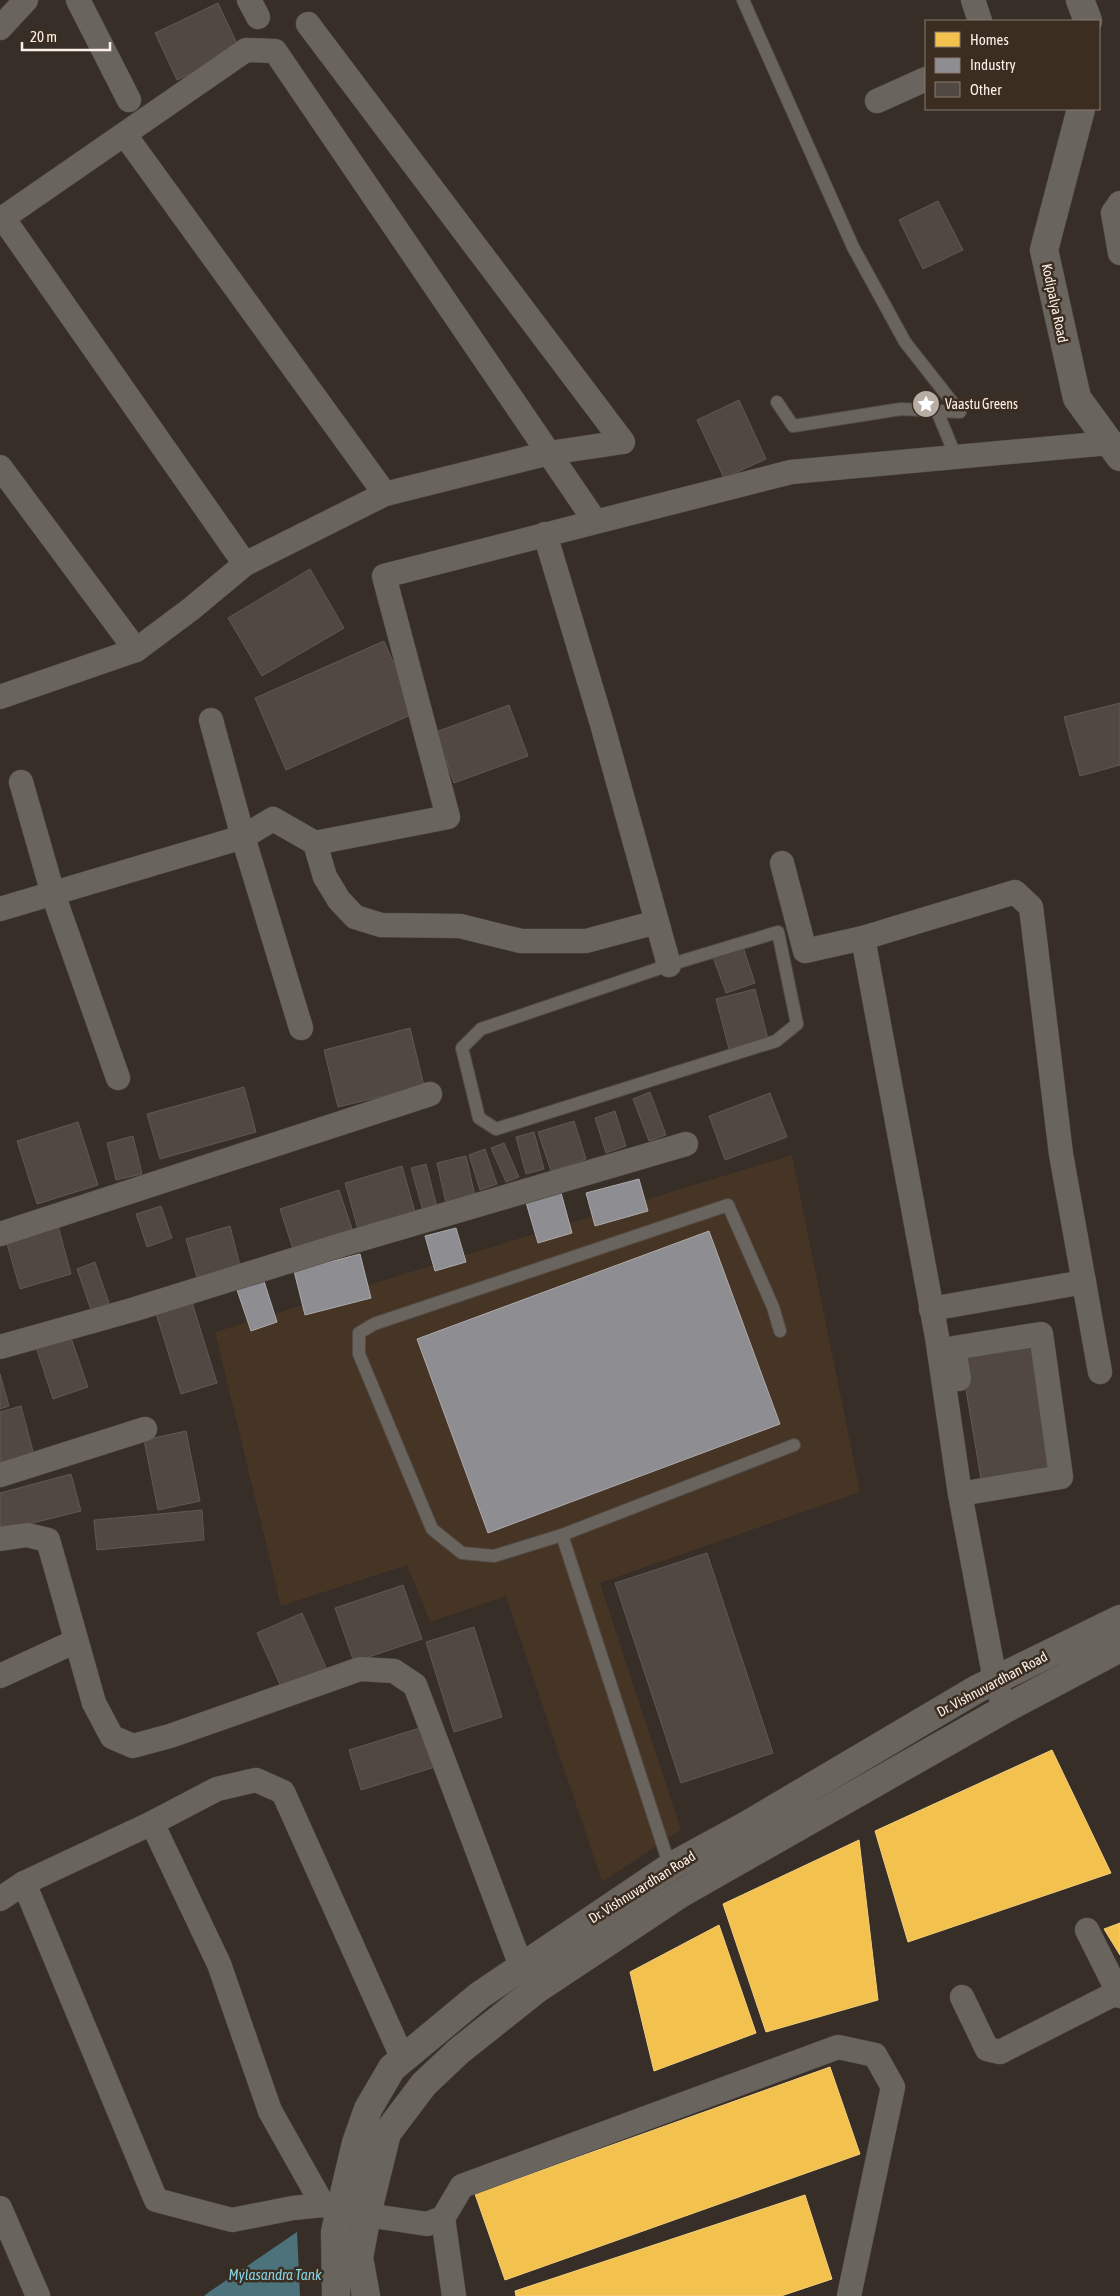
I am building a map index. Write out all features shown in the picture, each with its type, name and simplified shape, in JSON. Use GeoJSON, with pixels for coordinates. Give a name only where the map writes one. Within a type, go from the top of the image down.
{"type":"FeatureCollection","features":[{"type":"Feature","properties":{"kind":"main road"},"geometry":{"type":"LineString","coordinates":[[1080,0],[1088,20]]}},
{"type":"Feature","properties":{"kind":"main road","name":"Kodipalya Road"},"geometry":{"type":"LineString","coordinates":[[1081,110],[1044,250],[1077,398],[1115,450]]}},
{"type":"Feature","properties":{"kind":"main road","name":"Dr. Vishnuvardhan Road"},"geometry":{"type":"LineString","coordinates":[[336,2296],[335,2232],[332,2208],[368,2109],[392,2068],[480,1994],[670,1867],[747,1825],[995,1680],[1120,1619]]}},
{"type":"Feature","properties":{"kind":"main road","name":"Dr. Vishnuvardhan Road"},"geometry":{"type":"LineString","coordinates":[[366,2296],[359,2258],[367,2214],[387,2133],[424,2084],[459,2051],[537,1989],[680,1894],[1005,1709],[1120,1648]]}},
{"type":"Feature","properties":{"kind":"street"},"geometry":{"type":"LineString","coordinates":[[0,28],[26,0]]}},
{"type":"Feature","properties":{"kind":"street"},"geometry":{"type":"LineString","coordinates":[[78,0],[129,100]]}},
{"type":"Feature","properties":{"kind":"street"},"geometry":{"type":"LineString","coordinates":[[973,0],[980,20]]}},
{"type":"Feature","properties":{"kind":"street"},"geometry":{"type":"LineString","coordinates":[[0,698],[136,650],[191,609],[245,564],[385,494],[549,453],[623,442],[308,24]]}},
{"type":"Feature","properties":{"kind":"street"},"geometry":{"type":"LineString","coordinates":[[245,564],[1,219],[246,50],[275,51],[595,521]]}},
{"type":"Feature","properties":{"kind":"street"},"geometry":{"type":"LineString","coordinates":[[877,101],[925,78]]}},
{"type":"Feature","properties":{"kind":"street"},"geometry":{"type":"LineString","coordinates":[[125,135],[385,494]]}},
{"type":"Feature","properties":{"kind":"street"},"geometry":{"type":"LineString","coordinates":[[1120,203],[1113,213],[1120,253]]}},
{"type":"Feature","properties":{"kind":"street"},"geometry":{"type":"LineString","coordinates":[[0,909],[243,837],[273,820],[315,843],[448,817],[384,576],[791,472],[956,457],[1115,450]]}},
{"type":"Feature","properties":{"kind":"street"},"geometry":{"type":"LineString","coordinates":[[0,467],[136,650]]}},
{"type":"Feature","properties":{"kind":"street"},"geometry":{"type":"LineString","coordinates":[[545,534],[602,724],[669,965]]}},
{"type":"Feature","properties":{"kind":"street"},"geometry":{"type":"LineString","coordinates":[[211,720],[243,837],[301,1028]]}},
{"type":"Feature","properties":{"kind":"street"},"geometry":{"type":"LineString","coordinates":[[21,782],[54,894],[118,1078]]}},
{"type":"Feature","properties":{"kind":"street"},"geometry":{"type":"LineString","coordinates":[[315,843],[325,877],[339,900],[355,917],[381,925],[460,926],[521,942],[586,941],[657,922]]}},
{"type":"Feature","properties":{"kind":"street"},"geometry":{"type":"LineString","coordinates":[[782,863],[805,951],[863,938],[1015,892],[1031,907],[1060,1154],[1100,1372]]}},
{"type":"Feature","properties":{"kind":"street"},"geometry":{"type":"LineString","coordinates":[[863,938],[967,1493],[995,1680],[1005,1709]]}},
{"type":"Feature","properties":{"kind":"street"},"geometry":{"type":"LineString","coordinates":[[0,1234],[430,1094]]}},
{"type":"Feature","properties":{"kind":"street"},"geometry":{"type":"LineString","coordinates":[[0,1347],[132,1310],[341,1245],[686,1144]]}},
{"type":"Feature","properties":{"kind":"street"},"geometry":{"type":"LineString","coordinates":[[931,1309],[1084,1282]]}},
{"type":"Feature","properties":{"kind":"street"},"geometry":{"type":"LineString","coordinates":[[1041,1334],[1061,1477],[967,1493],[954,1348],[1041,1334]]}},
{"type":"Feature","properties":{"kind":"street"},"geometry":{"type":"LineString","coordinates":[[0,1474],[145,1429]]}},
{"type":"Feature","properties":{"kind":"street"},"geometry":{"type":"LineString","coordinates":[[0,1539],[28,1535],[48,1540],[94,1703],[112,1737],[133,1746],[170,1736],[360,1669],[394,1671],[415,1686],[521,1966]]}},
{"type":"Feature","properties":{"kind":"street"},"geometry":{"type":"LineString","coordinates":[[0,1676],[76,1641]]}},
{"type":"Feature","properties":{"kind":"street"},"geometry":{"type":"LineString","coordinates":[[0,1899],[24,1882],[152,1823],[216,1789],[256,1780],[283,1792],[403,2059]]}},
{"type":"Feature","properties":{"kind":"street"},"geometry":{"type":"LineString","coordinates":[[152,1823],[219,1964],[270,2111],[332,2208]]}},
{"type":"Feature","properties":{"kind":"street"},"geometry":{"type":"LineString","coordinates":[[24,1882],[156,2200],[232,2220],[293,2208],[332,2208],[427,2224],[443,2218]]}},
{"type":"Feature","properties":{"kind":"street"},"geometry":{"type":"LineString","coordinates":[[962,1997],[987,2049],[1000,2052],[1119,1993],[1087,1930]]}},
{"type":"Feature","properties":{"kind":"street"},"geometry":{"type":"LineString","coordinates":[[454,2296],[443,2218],[462,2186],[838,2048],[875,2055],[893,2087],[849,2296]]}},
{"type":"Feature","properties":{"kind":"street"},"geometry":{"type":"LineString","coordinates":[[0,2208],[38,2296]]}},
{"type":"Feature","properties":{"kind":"lane"},"geometry":{"type":"LineString","coordinates":[[743,0],[853,247],[905,342],[960,412],[901,409],[794,426],[777,402]]}},
{"type":"Feature","properties":{"kind":"lane"},"geometry":{"type":"LineString","coordinates":[[937,411],[956,457]]}},
{"type":"Feature","properties":{"kind":"lane"},"geometry":{"type":"LineString","coordinates":[[778,932],[797,1024],[776,1041],[496,1129],[479,1118],[462,1048],[481,1029],[669,965],[778,932]]}},
{"type":"Feature","properties":{"kind":"lane"},"geometry":{"type":"LineString","coordinates":[[780,1331],[773,1307],[728,1205],[374,1324],[359,1333],[359,1354],[432,1529],[462,1552],[494,1556],[562,1535],[794,1445]]}},
{"type":"Feature","properties":{"kind":"lane"},"geometry":{"type":"LineString","coordinates":[[562,1535],[670,1867]]}},
{"type":"Feature","properties":{"kind":"shaded area"},"geometry":{"type":"Polygon","coordinates":[[[792,1155],[860,1492],[600,1583],[681,1830],[602,1882],[506,1596],[430,1622],[407,1565],[281,1606],[215,1332],[792,1155]]]}},
{"type":"Feature","properties":{"kind":"water","name":"Mylasandra Tank"},"geometry":{"type":"Polygon","coordinates":[[[297,2232],[300,2296],[204,2296],[209,2292],[297,2232]]]}},
{"type":"Feature","properties":{"kind":"building: Homes"},"geometry":{"type":"Polygon","coordinates":[[[1052,1750],[1111,1873],[908,1942],[875,1831],[1052,1750]]]}},
{"type":"Feature","properties":{"kind":"building: Homes"},"geometry":{"type":"Polygon","coordinates":[[[859,1840],[878,2000],[766,2032],[723,1904],[859,1840]]]}},
{"type":"Feature","properties":{"kind":"building: Homes"},"geometry":{"type":"Polygon","coordinates":[[[1120,1923],[1120,1955],[1104,1929],[1120,1923]]]}},
{"type":"Feature","properties":{"kind":"building: Homes"},"geometry":{"type":"Polygon","coordinates":[[[719,1925],[756,2033],[654,2071],[630,1972],[719,1925]]]}},
{"type":"Feature","properties":{"kind":"building: Homes"},"geometry":{"type":"Polygon","coordinates":[[[830,2067],[860,2154],[505,2280],[475,2194],[830,2067]]]}},
{"type":"Feature","properties":{"kind":"building: Homes"},"geometry":{"type":"Polygon","coordinates":[[[805,2195],[832,2279],[781,2296],[516,2296],[515,2291],[805,2195]]]}},
{"type":"Feature","properties":{"kind":"building: Industry"},"geometry":{"type":"Polygon","coordinates":[[[639,1179],[648,1211],[595,1226],[586,1193],[639,1179]]]}},
{"type":"Feature","properties":{"kind":"building: Industry"},"geometry":{"type":"Polygon","coordinates":[[[560,1189],[572,1233],[538,1243],[525,1199],[560,1189]]]}},
{"type":"Feature","properties":{"kind":"building: Industry"},"geometry":{"type":"Polygon","coordinates":[[[456,1228],[466,1262],[435,1271],[425,1236],[456,1228]]]}},
{"type":"Feature","properties":{"kind":"building: Industry"},"geometry":{"type":"Polygon","coordinates":[[[709,1231],[780,1424],[488,1533],[417,1339],[709,1231]]]}},
{"type":"Feature","properties":{"kind":"building: Industry"},"geometry":{"type":"Polygon","coordinates":[[[360,1254],[371,1298],[305,1315],[294,1271],[360,1254]]]}},
{"type":"Feature","properties":{"kind":"building: Industry"},"geometry":{"type":"Polygon","coordinates":[[[263,1278],[277,1322],[251,1331],[236,1287],[263,1278]]]}},
{"type":"Feature","properties":{"kind":"building: Other"},"geometry":{"type":"Polygon","coordinates":[[[218,3],[240,50],[177,80],[155,33],[218,3]]]}},
{"type":"Feature","properties":{"kind":"building: Other"},"geometry":{"type":"Polygon","coordinates":[[[938,201],[963,250],[923,269],[899,220],[938,201]]]}},
{"type":"Feature","properties":{"kind":"building: Other"},"geometry":{"type":"Polygon","coordinates":[[[739,400],[766,459],[724,478],[697,420],[739,400]]]}},
{"type":"Feature","properties":{"kind":"building: Other"},"geometry":{"type":"Polygon","coordinates":[[[310,569],[344,628],[262,676],[228,618],[310,569]]]}},
{"type":"Feature","properties":{"kind":"building: Other"},"geometry":{"type":"Polygon","coordinates":[[[384,641],[415,713],[286,770],[255,698],[384,641]]]}},
{"type":"Feature","properties":{"kind":"building: Other"},"geometry":{"type":"Polygon","coordinates":[[[1120,703],[1120,765],[1080,776],[1064,717],[1120,703]]]}},
{"type":"Feature","properties":{"kind":"building: Other"},"geometry":{"type":"Polygon","coordinates":[[[509,705],[528,756],[454,783],[436,732],[509,705]]]}},
{"type":"Feature","properties":{"kind":"building: Other"},"geometry":{"type":"Polygon","coordinates":[[[743,947],[755,983],[726,993],[713,957],[743,947]]]}},
{"type":"Feature","properties":{"kind":"building: Other"},"geometry":{"type":"Polygon","coordinates":[[[755,989],[768,1039],[729,1049],[716,999],[755,989]]]}},
{"type":"Feature","properties":{"kind":"building: Other"},"geometry":{"type":"Polygon","coordinates":[[[410,1028],[424,1086],[338,1107],[324,1050],[410,1028]]]}},
{"type":"Feature","properties":{"kind":"building: Other"},"geometry":{"type":"Polygon","coordinates":[[[244,1087],[256,1132],[160,1159],[147,1114],[244,1087]]]}},
{"type":"Feature","properties":{"kind":"building: Other"},"geometry":{"type":"Polygon","coordinates":[[[650,1092],[666,1135],[649,1141],[633,1099],[650,1092]]]}},
{"type":"Feature","properties":{"kind":"building: Other"},"geometry":{"type":"Polygon","coordinates":[[[770,1093],[787,1137],[725,1160],[709,1116],[770,1093]]]}},
{"type":"Feature","properties":{"kind":"building: Other"},"geometry":{"type":"Polygon","coordinates":[[[615,1111],[626,1146],[606,1153],[595,1118],[615,1111]]]}},
{"type":"Feature","properties":{"kind":"building: Other"},"geometry":{"type":"Polygon","coordinates":[[[574,1121],[586,1159],[551,1171],[538,1132],[574,1121]]]}},
{"type":"Feature","properties":{"kind":"building: Other"},"geometry":{"type":"Polygon","coordinates":[[[78,1122],[98,1185],[37,1204],[17,1141],[78,1122]]]}},
{"type":"Feature","properties":{"kind":"building: Other"},"geometry":{"type":"Polygon","coordinates":[[[534,1132],[544,1169],[526,1174],[516,1137],[534,1132]]]}},
{"type":"Feature","properties":{"kind":"building: Other"},"geometry":{"type":"Polygon","coordinates":[[[133,1136],[142,1174],[116,1180],[107,1143],[133,1136]]]}},
{"type":"Feature","properties":{"kind":"building: Other"},"geometry":{"type":"Polygon","coordinates":[[[504,1143],[519,1177],[506,1182],[491,1148],[504,1143]]]}},
{"type":"Feature","properties":{"kind":"building: Other"},"geometry":{"type":"Polygon","coordinates":[[[485,1149],[497,1184],[480,1190],[469,1155],[485,1149]]]}},
{"type":"Feature","properties":{"kind":"building: Other"},"geometry":{"type":"Polygon","coordinates":[[[466,1156],[475,1196],[446,1203],[437,1163],[466,1156]]]}},
{"type":"Feature","properties":{"kind":"building: Other"},"geometry":{"type":"Polygon","coordinates":[[[426,1164],[437,1207],[423,1211],[411,1168],[426,1164]]]}},
{"type":"Feature","properties":{"kind":"building: Other"},"geometry":{"type":"Polygon","coordinates":[[[402,1166],[415,1212],[358,1229],[345,1183],[402,1166]]]}},
{"type":"Feature","properties":{"kind":"building: Other"},"geometry":{"type":"Polygon","coordinates":[[[339,1190],[352,1229],[293,1249],[280,1209],[339,1190]]]}},
{"type":"Feature","properties":{"kind":"building: Other"},"geometry":{"type":"Polygon","coordinates":[[[161,1206],[172,1238],[147,1247],[136,1214],[161,1206]]]}},
{"type":"Feature","properties":{"kind":"building: Other"},"geometry":{"type":"Polygon","coordinates":[[[57,1222],[71,1274],[20,1289],[5,1237],[57,1222]]]}},
{"type":"Feature","properties":{"kind":"building: Other"},"geometry":{"type":"Polygon","coordinates":[[[230,1226],[241,1269],[198,1281],[186,1239],[230,1226]]]}},
{"type":"Feature","properties":{"kind":"building: Other"},"geometry":{"type":"Polygon","coordinates":[[[95,1262],[109,1303],[91,1310],[77,1269],[95,1262]]]}},
{"type":"Feature","properties":{"kind":"building: Other"},"geometry":{"type":"Polygon","coordinates":[[[191,1299],[217,1383],[181,1394],[155,1310],[191,1299]]]}},
{"type":"Feature","properties":{"kind":"building: Other"},"geometry":{"type":"Polygon","coordinates":[[[70,1335],[88,1387],[53,1399],[36,1347],[70,1335]]]}},
{"type":"Feature","properties":{"kind":"building: Other"},"geometry":{"type":"Polygon","coordinates":[[[1037,1341],[1058,1466],[981,1479],[960,1354],[1037,1341]]]}},
{"type":"Feature","properties":{"kind":"building: Other"},"geometry":{"type":"Polygon","coordinates":[[[0,1374],[9,1406],[0,1409],[0,1374]]]}},
{"type":"Feature","properties":{"kind":"building: Other"},"geometry":{"type":"Polygon","coordinates":[[[21,1406],[35,1459],[0,1469],[0,1412],[21,1406]]]}},
{"type":"Feature","properties":{"kind":"building: Other"},"geometry":{"type":"Polygon","coordinates":[[[186,1431],[200,1501],[158,1510],[144,1440],[186,1431]]]}},
{"type":"Feature","properties":{"kind":"building: Other"},"geometry":{"type":"Polygon","coordinates":[[[71,1474],[81,1511],[0,1531],[0,1493],[71,1474]]]}},
{"type":"Feature","properties":{"kind":"building: Other"},"geometry":{"type":"Polygon","coordinates":[[[202,1510],[204,1540],[97,1550],[94,1520],[202,1510]]]}},
{"type":"Feature","properties":{"kind":"building: Other"},"geometry":{"type":"Polygon","coordinates":[[[707,1553],[773,1753],[681,1783],[615,1583],[707,1553]]]}},
{"type":"Feature","properties":{"kind":"building: Other"},"geometry":{"type":"Polygon","coordinates":[[[403,1585],[422,1639],[354,1662],[335,1608],[403,1585]]]}},
{"type":"Feature","properties":{"kind":"building: Other"},"geometry":{"type":"Polygon","coordinates":[[[302,1613],[327,1670],[282,1689],[257,1633],[302,1613]]]}},
{"type":"Feature","properties":{"kind":"building: Other"},"geometry":{"type":"Polygon","coordinates":[[[474,1627],[502,1717],[454,1732],[426,1642],[474,1627]]]}},
{"type":"Feature","properties":{"kind":"building: Other"},"geometry":{"type":"Polygon","coordinates":[[[423,1727],[435,1767],[361,1790],[349,1750],[423,1727]]]}},
{"type":"Feature","properties":{"kind":"place","name":"Vaastu Greens"},"geometry":{"type":"Point","coordinates":[926,404]}}]}
